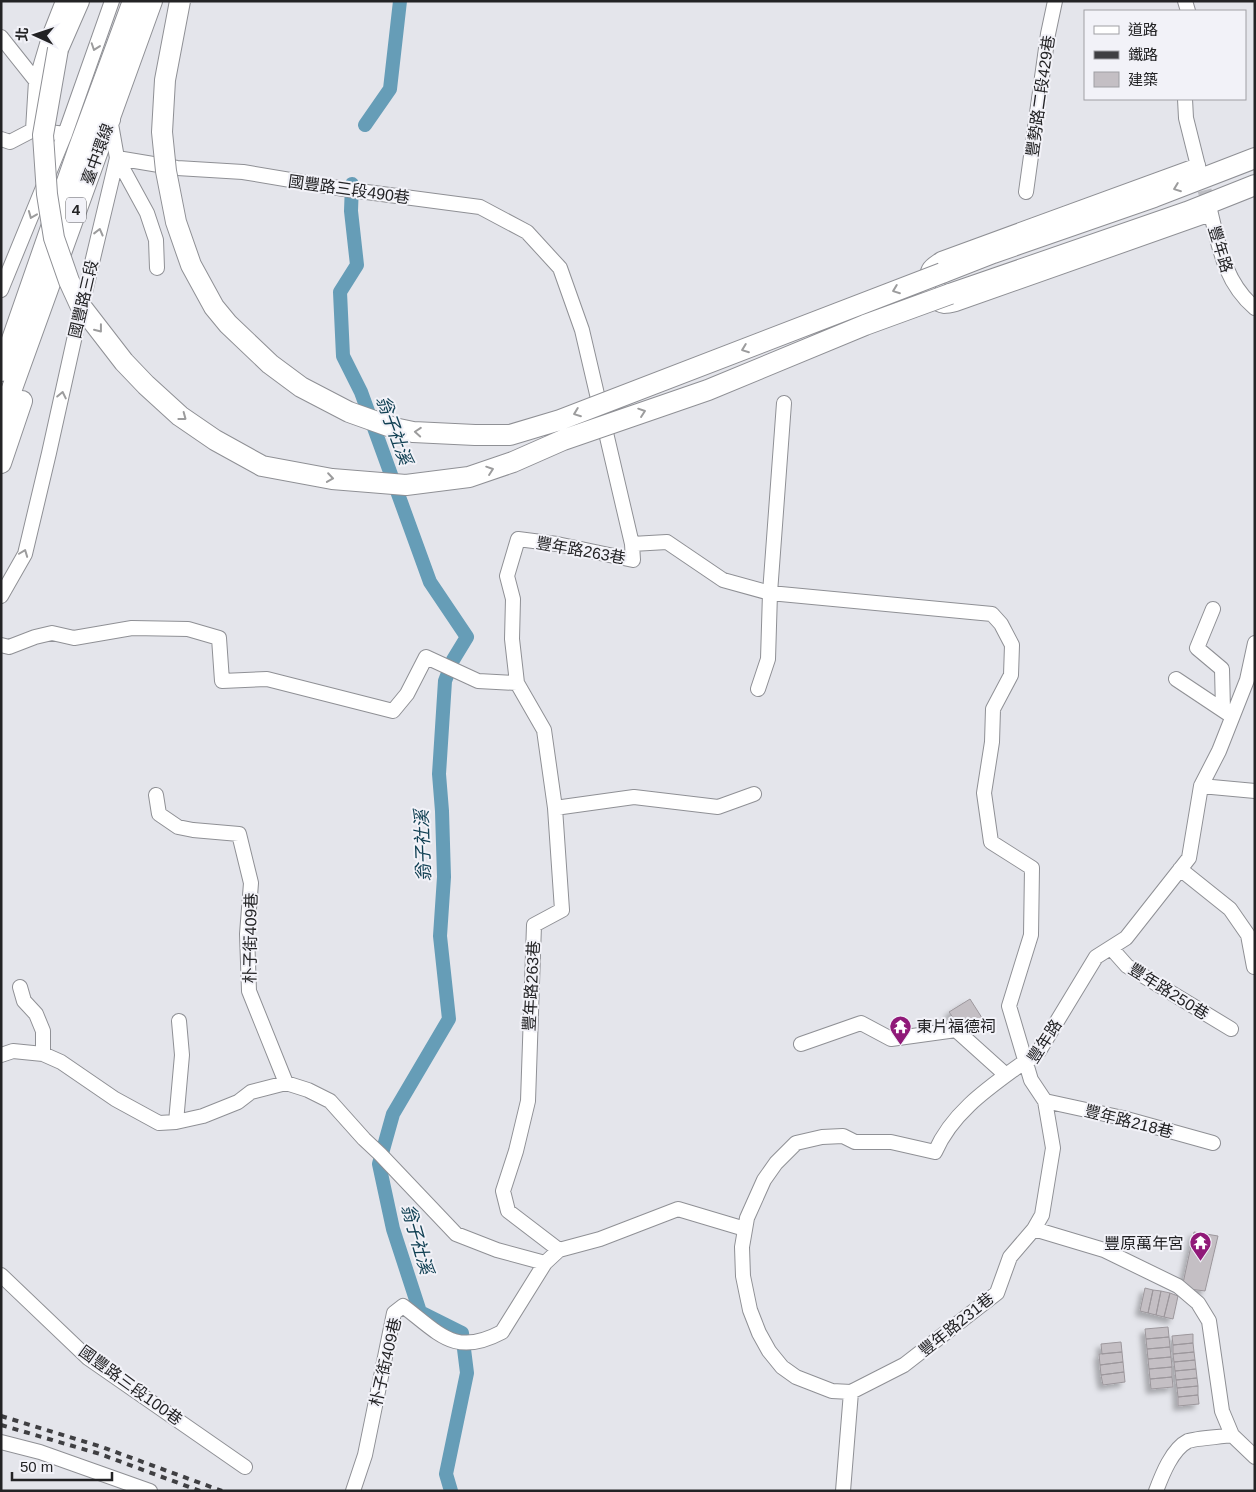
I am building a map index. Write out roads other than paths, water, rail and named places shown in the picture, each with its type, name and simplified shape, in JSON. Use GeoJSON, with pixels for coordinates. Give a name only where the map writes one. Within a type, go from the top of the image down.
{"type":"FeatureCollection","features":[{"type":"Feature","properties":{"kind":"highway"},"geometry":{"type":"LineString","coordinates":[[79,1],[58,49],[43,135],[47,194],[54,238],[69,281],[80,305],[124,362],[180,416],[262,466],[332,479],[406,485],[469,477],[513,462],[563,440],[708,390],[865,325],[1187,212],[1255,185]]}},
{"type":"Feature","properties":{"kind":"highway"},"geometry":{"type":"LineString","coordinates":[[1,340],[71,166],[132,1]]}},
{"type":"Feature","properties":{"kind":"highway","name":"臺中環線"},"geometry":{"type":"LineString","coordinates":[[1,371],[132,1]]}},
{"type":"Feature","properties":{"kind":"highway","name":"臺中環線"},"geometry":{"type":"LineString","coordinates":[[1,419],[152,1]]}},
{"type":"Feature","properties":{"kind":"highway"},"geometry":{"type":"LineString","coordinates":[[180,1],[165,80],[162,132],[171,201],[191,265],[214,307],[228,324],[270,364],[302,387],[349,412],[380,424],[414,432],[510,435],[569,416],[992,253],[1255,158]]}},
{"type":"Feature","properties":{"kind":"highway"},"geometry":{"type":"LineString","coordinates":[[1,463],[111,124]]}},
{"type":"Feature","properties":{"kind":"street"},"geometry":{"type":"LineString","coordinates":[[33,130],[36,81],[62,1]]}},
{"type":"Feature","properties":{"kind":"street"},"geometry":{"type":"LineString","coordinates":[[1,290],[65,134],[112,1]]}},
{"type":"Feature","properties":{"kind":"street"},"geometry":{"type":"LineString","coordinates":[[111,124],[157,1]]}},
{"type":"Feature","properties":{"kind":"street","name":"豐勢路二段429巷"},"geometry":{"type":"LineString","coordinates":[[1026,192],[1048,34],[1055,1]]}},
{"type":"Feature","properties":{"kind":"street"},"geometry":{"type":"LineString","coordinates":[[1,37],[36,81]]}},
{"type":"Feature","properties":{"kind":"street","name":"豐年路"},"geometry":{"type":"LineString","coordinates":[[1185,100],[1186,118],[1199,167],[941,259],[930,267],[926,276],[927,289],[935,302],[944,306],[956,304],[1211,212],[1227,273],[1244,299],[1255,308]]}},
{"type":"Feature","properties":{"kind":"street","name":"國豐路三段"},"geometry":{"type":"LineString","coordinates":[[1,596],[24,554],[50,453],[80,313],[117,158],[111,124]]}},
{"type":"Feature","properties":{"kind":"street"},"geometry":{"type":"LineString","coordinates":[[1,139],[10,142],[33,130],[65,134]]}},
{"type":"Feature","properties":{"kind":"street"},"geometry":{"type":"LineString","coordinates":[[117,158],[147,213],[156,240],[157,268]]}},
{"type":"Feature","properties":{"kind":"street","name":"國豐路三段490巷"},"geometry":{"type":"LineString","coordinates":[[117,158],[177,168],[243,172],[350,190],[480,207],[527,232],[560,268]]}},
{"type":"Feature","properties":{"kind":"street","name":"豐年路263巷"},"geometry":{"type":"LineString","coordinates":[[559,1250],[508,1211],[503,1191],[516,1151],[528,1101],[534,925],[562,910],[555,808],[544,730],[517,683],[512,639],[513,599],[507,576],[518,539],[557,544],[633,560],[632,544],[582,330],[560,268]]}},
{"type":"Feature","properties":{"kind":"street"},"geometry":{"type":"LineString","coordinates":[[758,689],[768,659],[770,593],[784,403]]}},
{"type":"Feature","properties":{"kind":"street","name":"豐年路263巷"},"geometry":{"type":"LineString","coordinates":[[632,544],[668,542],[723,580],[770,593],[992,614],[1005,631],[1012,645],[1012,675],[993,709],[992,742],[984,793],[991,842],[1032,868],[1031,935],[1009,1006],[1026,1064]]}},
{"type":"Feature","properties":{"kind":"street"},"geometry":{"type":"LineString","coordinates":[[1213,609],[1197,648],[1222,669],[1228,713]]}},
{"type":"Feature","properties":{"kind":"street"},"geometry":{"type":"LineString","coordinates":[[1,645],[9,647],[52,633],[74,638],[132,628],[188,629],[219,638],[222,681],[267,679],[393,711],[407,694],[426,657],[478,681],[517,683]]}},
{"type":"Feature","properties":{"kind":"street","name":"豐年路"},"geometry":{"type":"LineString","coordinates":[[1034,1229],[1042,1215],[1053,1148],[1045,1101],[1031,1080],[1026,1064],[1039,1051],[1096,957],[1126,938],[1189,858],[1201,786],[1218,750],[1228,713],[1247,680],[1255,642]]}},
{"type":"Feature","properties":{"kind":"street"},"geometry":{"type":"LineString","coordinates":[[1176,680],[1228,713]]}},
{"type":"Feature","properties":{"kind":"street"},"geometry":{"type":"LineString","coordinates":[[1201,786],[1255,791]]}},
{"type":"Feature","properties":{"kind":"street"},"geometry":{"type":"LineString","coordinates":[[555,808],[634,797],[718,808],[754,794]]}},
{"type":"Feature","properties":{"kind":"street","name":"朴子街409巷"},"geometry":{"type":"LineString","coordinates":[[156,795],[159,814],[178,827],[239,834],[251,883],[247,934],[249,991],[286,1083]]}},
{"type":"Feature","properties":{"kind":"street"},"geometry":{"type":"LineString","coordinates":[[1180,869],[1230,909],[1248,935],[1254,967]]}},
{"type":"Feature","properties":{"kind":"street","name":"豐年路250巷"},"geometry":{"type":"LineString","coordinates":[[1111,948],[1127,966],[1231,1029]]}},
{"type":"Feature","properties":{"kind":"street"},"geometry":{"type":"LineString","coordinates":[[20,987],[24,1001],[36,1014],[43,1031],[43,1054]]}},
{"type":"Feature","properties":{"kind":"street"},"geometry":{"type":"LineString","coordinates":[[176,1122],[182,1055],[179,1021]]}},
{"type":"Feature","properties":{"kind":"street"},"geometry":{"type":"LineString","coordinates":[[801,1044],[861,1023],[891,1039],[956,1030],[1006,1075]]}},
{"type":"Feature","properties":{"kind":"street"},"geometry":{"type":"LineString","coordinates":[[1,1056],[13,1051],[43,1054],[61,1062],[115,1099],[159,1123],[176,1122],[202,1116],[238,1102],[251,1092],[286,1083],[308,1090],[330,1101],[456,1234],[497,1250],[545,1263]]}},
{"type":"Feature","properties":{"kind":"street"},"geometry":{"type":"LineString","coordinates":[[843,1491],[851,1392],[832,1391],[796,1377],[782,1367],[769,1351],[759,1333],[750,1310],[743,1276],[742,1247],[747,1218],[764,1180],[776,1163],[796,1143],[843,1136],[855,1142],[890,1142],[935,1152],[941,1139],[968,1106],[1006,1075],[1020,1065],[1026,1064]]}},
{"type":"Feature","properties":{"kind":"street","name":"豐年路218巷"},"geometry":{"type":"LineString","coordinates":[[1045,1101],[1123,1118],[1213,1143]]}},
{"type":"Feature","properties":{"kind":"street"},"geometry":{"type":"LineString","coordinates":[[559,1250],[600,1239],[678,1210],[745,1229]]}},
{"type":"Feature","properties":{"kind":"street"},"geometry":{"type":"LineString","coordinates":[[1034,1229],[1104,1250],[1178,1286],[1198,1303],[1209,1321],[1222,1411],[1232,1435],[1255,1457]]}},
{"type":"Feature","properties":{"kind":"street","name":"豐年路231巷"},"geometry":{"type":"LineString","coordinates":[[851,1392],[904,1365],[997,1293],[1010,1257],[1034,1229]]}},
{"type":"Feature","properties":{"kind":"street","name":"朴子街409巷"},"geometry":{"type":"LineString","coordinates":[[354,1491],[365,1455],[394,1313],[403,1306],[449,1340],[464,1343],[490,1338],[502,1332],[545,1263],[559,1250]]}},
{"type":"Feature","properties":{"kind":"street","name":"國豐路三段100巷"},"geometry":{"type":"LineString","coordinates":[[1,1275],[88,1358],[245,1467]]}},
{"type":"Feature","properties":{"kind":"street"},"geometry":{"type":"LineString","coordinates":[[1156,1491],[1163,1470],[1179,1449],[1188,1441],[1232,1435]]}},
{"type":"Feature","properties":{"kind":"street"},"geometry":{"type":"LineString","coordinates":[[1,1442],[40,1452],[150,1491]]}},
{"type":"Feature","properties":{"kind":"waterway","name":"翁子社溪"},"geometry":{"type":"LineString","coordinates":[[365,125],[390,89],[400,1]]}},
{"type":"Feature","properties":{"kind":"waterway","name":"翁子社溪"},"geometry":{"type":"LineString","coordinates":[[352,184],[351,211],[357,265],[340,292],[343,356],[361,392],[430,582],[467,637],[453,660],[445,681],[439,774],[444,877],[440,936],[449,1019],[393,1114],[379,1164],[393,1229],[420,1312],[462,1333],[467,1373],[446,1474],[451,1491]]}},
{"type":"Feature","properties":{"kind":"tunnel"},"geometry":{"type":"LineString","coordinates":[[1199,170],[1210,210]]}},
{"type":"Feature","properties":{"kind":"railway"},"geometry":{"type":"LineString","coordinates":[[1,1416],[102,1447],[222,1491]]}},
{"type":"Feature","properties":{"kind":"railway"},"geometry":{"type":"LineString","coordinates":[[1,1425],[100,1454],[200,1491]]}},
{"type":"Feature","properties":{"kind":"place","name":"東片福德祠"},"geometry":{"type":"Point","coordinates":[900,1045]}},
{"type":"Feature","properties":{"kind":"place","name":"豐原萬年宮"},"geometry":{"type":"Point","coordinates":[1200,1262]}}]}
